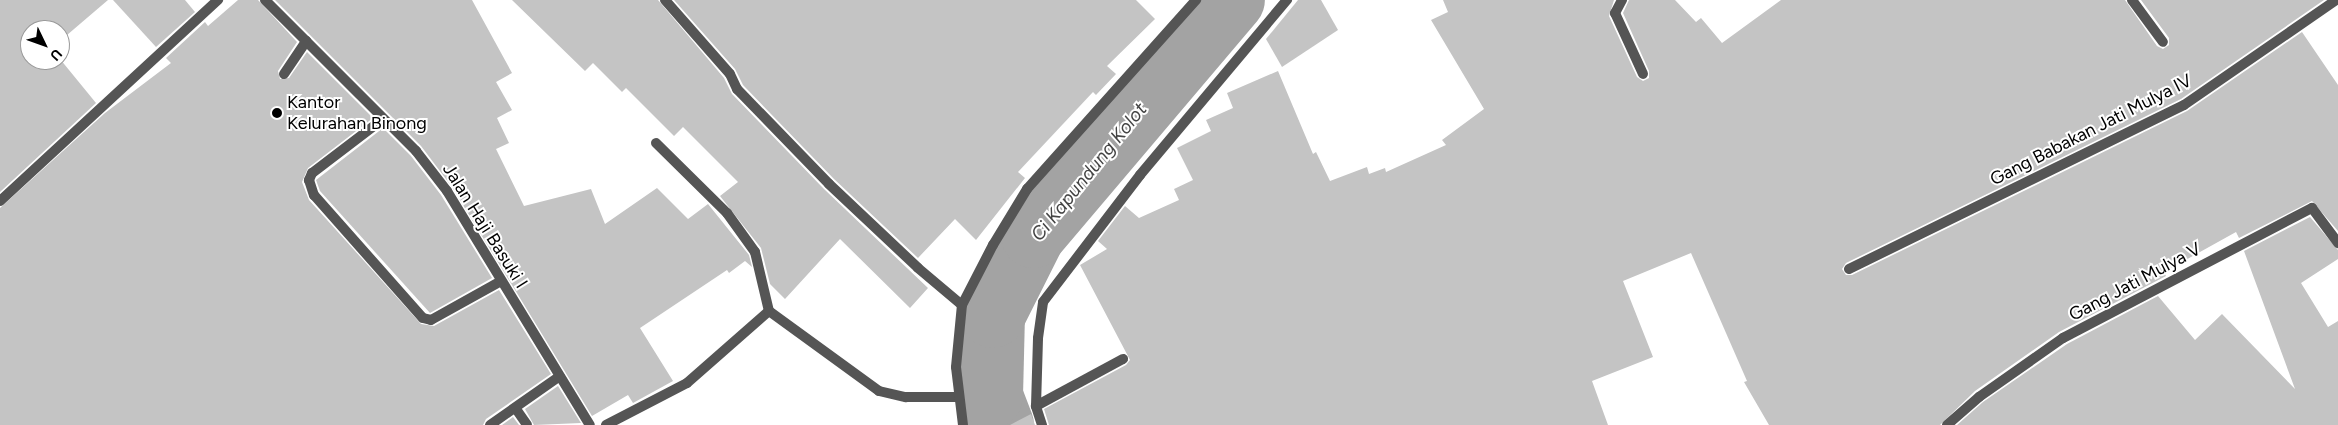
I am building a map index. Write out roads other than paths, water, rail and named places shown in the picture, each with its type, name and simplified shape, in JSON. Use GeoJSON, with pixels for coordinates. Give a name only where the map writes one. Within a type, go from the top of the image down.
{"type":"FeatureCollection","features":[{"type":"Feature","properties":{"kind":"street"},"geometry":{"type":"LineString","coordinates":[[0,200],[218,0]]}},
{"type":"Feature","properties":{"kind":"street","name":"Jalan Haji Basuki I"},"geometry":{"type":"LineString","coordinates":[[265,0],[416,151],[447,191],[590,425]]}},
{"type":"Feature","properties":{"kind":"street"},"geometry":{"type":"LineString","coordinates":[[666,0],[730,74],[737,90],[836,190],[918,268],[962,305]]}},
{"type":"Feature","properties":{"kind":"street"},"geometry":{"type":"LineString","coordinates":[[963,425],[958,397],[956,367],[962,305],[1027,189],[1196,0]]}},
{"type":"Feature","properties":{"kind":"street"},"geometry":{"type":"LineString","coordinates":[[1042,425],[1036,406],[1038,338],[1043,302],[1140,175],[1287,0]]}},
{"type":"Feature","properties":{"kind":"street"},"geometry":{"type":"LineString","coordinates":[[1622,0],[1615,13],[1643,74]]}},
{"type":"Feature","properties":{"kind":"street"},"geometry":{"type":"LineString","coordinates":[[2132,0],[2163,42]]}},
{"type":"Feature","properties":{"kind":"street","name":"Gang Babakan Jati Mulya IV"},"geometry":{"type":"LineString","coordinates":[[1849,269],[2184,105],[2336,0]]}},
{"type":"Feature","properties":{"kind":"street"},"geometry":{"type":"LineString","coordinates":[[284,74],[306,41]]}},
{"type":"Feature","properties":{"kind":"street"},"geometry":{"type":"LineString","coordinates":[[383,120],[312,173],[308,180],[314,195],[423,318],[431,320],[501,281]]}},
{"type":"Feature","properties":{"kind":"street"},"geometry":{"type":"LineString","coordinates":[[656,143],[727,213],[755,252],[769,312],[879,391],[906,397],[958,397]]}},
{"type":"Feature","properties":{"kind":"street","name":"Gang Jati Mulya V"},"geometry":{"type":"LineString","coordinates":[[1947,425],[1979,397],[2063,338],[2312,208],[2338,243]]}},
{"type":"Feature","properties":{"kind":"street"},"geometry":{"type":"LineString","coordinates":[[606,425],[687,383],[769,312]]}},
{"type":"Feature","properties":{"kind":"street"},"geometry":{"type":"LineString","coordinates":[[1036,406],[1123,359]]}},
{"type":"Feature","properties":{"kind":"street"},"geometry":{"type":"LineString","coordinates":[[490,425],[516,409],[560,376]]}},
{"type":"Feature","properties":{"kind":"street"},"geometry":{"type":"LineString","coordinates":[[516,409],[526,425]]}},
{"type":"Feature","properties":{"kind":"waterway","name":"Ci Kapundung Kolot"},"geometry":{"type":"LineString","coordinates":[[1002,425],[991,396],[993,316],[1033,236],[1233,0]]}},
{"type":"Feature","properties":{"kind":"place","name":"Kantor Kelurahan Binong"},"geometry":{"type":"Point","coordinates":[277,113]}}]}
